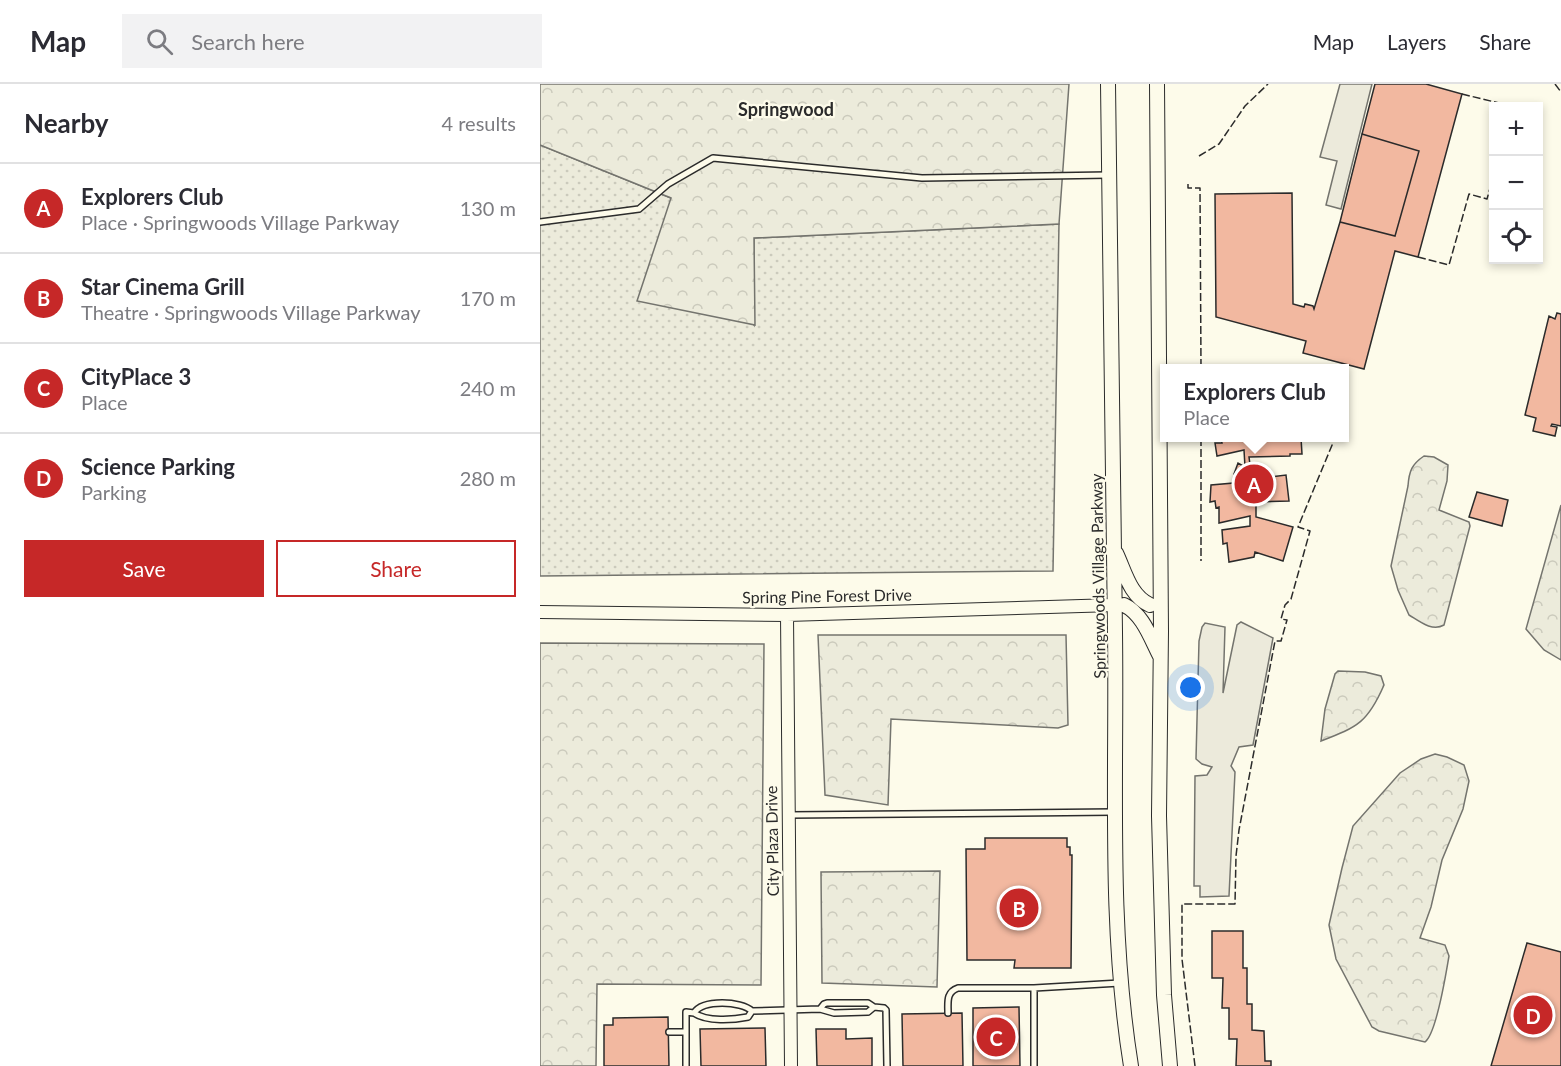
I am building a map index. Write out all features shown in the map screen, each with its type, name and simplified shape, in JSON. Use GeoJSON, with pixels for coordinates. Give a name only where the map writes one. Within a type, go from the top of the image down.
{"type":"FeatureCollection","features":[{"type":"Feature","properties":{"kind":"main road","name":"Springwoods Village Parkway"},"geometry":{"type":"LineString","coordinates":[[1108,84],[1114,548],[1119,605],[1116,888],[1120,983],[1131,1066]]}},
{"type":"Feature","properties":{"kind":"main road"},"geometry":{"type":"LineString","coordinates":[[1157,84],[1161,658],[1159,816],[1164,995],[1170,1066]]}},
{"type":"Feature","properties":{"kind":"main road"},"geometry":{"type":"LineString","coordinates":[[1114,548],[1133,591],[1140,600],[1150,605]]}},
{"type":"Feature","properties":{"kind":"main road"},"geometry":{"type":"LineString","coordinates":[[1119,605],[1132,609],[1161,658]]}},
{"type":"Feature","properties":{"kind":"street","name":"Spring Pine Forest Drive"},"geometry":{"type":"LineString","coordinates":[[540,612],[787,615],[1119,605]]}},
{"type":"Feature","properties":{"kind":"street","name":"City Plaza Drive"},"geometry":{"type":"LineString","coordinates":[[787,615],[791,1066]]}},
{"type":"Feature","properties":{"kind":"lane"},"geometry":{"type":"LineString","coordinates":[[540,222],[639,209],[669,184],[713,158],[922,178],[1109,175]]}},
{"type":"Feature","properties":{"kind":"lane"},"geometry":{"type":"LineString","coordinates":[[789,815],[1116,812]]}},
{"type":"Feature","properties":{"kind":"lane"},"geometry":{"type":"LineString","coordinates":[[948,1013],[949,996],[952,990],[958,988],[1034,988],[1120,983]]}},
{"type":"Feature","properties":{"kind":"lane"},"geometry":{"type":"LineString","coordinates":[[1034,988],[1034,1066]]}},
{"type":"Feature","properties":{"kind":"lane"},"geometry":{"type":"LineString","coordinates":[[820,1010],[827,1002],[868,1003],[874,1007],[884,1008],[888,1020],[887,1066]]}},
{"type":"Feature","properties":{"kind":"lane"},"geometry":{"type":"LineString","coordinates":[[694,1013],[698,1007],[706,1004],[746,1006],[752,1011],[820,1010],[834,1013],[868,1012],[874,1007]]}},
{"type":"Feature","properties":{"kind":"lane"},"geometry":{"type":"LineString","coordinates":[[686,1066],[686,1012],[694,1013],[701,1018],[740,1019],[748,1017],[752,1011]]}},
{"type":"Feature","properties":{"kind":"lane"},"geometry":{"type":"LineString","coordinates":[[669,1032],[686,1032]]}},
{"type":"Feature","properties":{"kind":"green space"},"geometry":{"type":"Polygon","coordinates":[[[540,84],[1069,84],[1059,224],[754,238],[755,325],[637,301],[671,198],[540,145],[540,84]]]}},
{"type":"Feature","properties":{"kind":"green space"},"geometry":{"type":"Polygon","coordinates":[[[540,145],[671,198],[754,325],[754,238],[1059,224],[1053,571],[540,576],[540,145]]]}},
{"type":"Feature","properties":{"kind":"green space"},"geometry":{"type":"Polygon","coordinates":[[[1424,456],[1434,457],[1448,465],[1447,481],[1439,510],[1469,522],[1470,526],[1444,625],[1439,627],[1426,625],[1409,615],[1391,566],[1410,472],[1424,456]]]}},
{"type":"Feature","properties":{"kind":"green space"},"geometry":{"type":"Polygon","coordinates":[[[1561,505],[1561,660],[1544,650],[1526,629],[1561,505]]]}},
{"type":"Feature","properties":{"kind":"green space"},"geometry":{"type":"Polygon","coordinates":[[[818,635],[1066,635],[1068,725],[1058,728],[891,719],[888,805],[825,795],[818,635]]]}},
{"type":"Feature","properties":{"kind":"green space"},"geometry":{"type":"Polygon","coordinates":[[[540,643],[764,644],[761,985],[597,984],[596,1066],[540,1066],[540,643]]]}},
{"type":"Feature","properties":{"kind":"green space"},"geometry":{"type":"Polygon","coordinates":[[[1338,671],[1365,672],[1381,676],[1384,685],[1373,707],[1360,722],[1344,732],[1321,741],[1325,709],[1335,674],[1338,671]]]}},
{"type":"Feature","properties":{"kind":"green space"},"geometry":{"type":"Polygon","coordinates":[[[1435,754],[1464,765],[1469,781],[1463,809],[1442,860],[1431,907],[1420,938],[1445,945],[1449,956],[1437,1015],[1425,1042],[1379,1031],[1372,1027],[1336,959],[1329,925],[1353,826],[1400,773],[1421,759],[1435,754]]]}},
{"type":"Feature","properties":{"kind":"green space"},"geometry":{"type":"Polygon","coordinates":[[[940,871],[937,987],[822,983],[821,872],[940,871]]]}},
{"type":"Feature","properties":{"kind":"shaded area"},"geometry":{"type":"Polygon","coordinates":[[[1340,84],[1372,84],[1341,209],[1326,205],[1337,161],[1320,157],[1340,84]]]}},
{"type":"Feature","properties":{"kind":"shaded area"},"geometry":{"type":"Polygon","coordinates":[[[1241,622],[1273,638],[1253,745],[1239,747],[1231,766],[1235,772],[1229,896],[1200,897],[1200,886],[1194,886],[1195,776],[1207,775],[1212,767],[1196,759],[1199,641],[1205,623],[1225,627],[1223,693],[1237,625],[1241,622]]]}},
{"type":"Feature","properties":{"kind":"building"},"geometry":{"type":"Polygon","coordinates":[[[1375,84],[1426,84],[1462,94],[1418,257],[1395,251],[1364,369],[1303,353],[1306,341],[1216,317],[1215,194],[1292,193],[1293,304],[1304,307],[1305,304],[1313,306],[1314,309],[1340,222],[1395,236],[1419,151],[1362,134],[1375,84]]]}},
{"type":"Feature","properties":{"kind":"building"},"geometry":{"type":"Polygon","coordinates":[[[1362,134],[1419,151],[1395,236],[1340,222],[1362,134]]]}},
{"type":"Feature","properties":{"kind":"building"},"geometry":{"type":"Polygon","coordinates":[[[1557,313],[1561,314],[1561,426],[1552,424],[1551,426],[1557,427],[1555,436],[1533,431],[1536,418],[1525,415],[1549,316],[1555,319],[1557,313]]]}},
{"type":"Feature","properties":{"kind":"building"},"geometry":{"type":"Polygon","coordinates":[[[1301,442],[1302,454],[1249,457],[1252,479],[1286,475],[1289,501],[1256,502],[1256,517],[1293,527],[1283,561],[1255,552],[1254,557],[1229,562],[1227,543],[1223,544],[1222,530],[1250,526],[1250,516],[1219,523],[1219,507],[1216,508],[1215,501],[1210,502],[1211,485],[1245,482],[1244,478],[1234,474],[1238,463],[1245,467],[1244,450],[1217,456],[1215,443],[1301,442]]]}},
{"type":"Feature","properties":{"kind":"building"},"geometry":{"type":"Polygon","coordinates":[[[1477,492],[1508,500],[1502,526],[1469,517],[1477,492]]]}},
{"type":"Feature","properties":{"kind":"building"},"geometry":{"type":"Polygon","coordinates":[[[985,838],[1067,838],[1067,847],[1070,847],[1070,855],[1072,855],[1071,968],[1014,968],[1015,960],[967,960],[966,849],[985,849],[985,838]]]}},
{"type":"Feature","properties":{"kind":"building"},"geometry":{"type":"Polygon","coordinates":[[[1212,931],[1243,931],[1243,968],[1247,968],[1247,1004],[1252,1004],[1252,1030],[1264,1031],[1265,1061],[1271,1061],[1271,1066],[1236,1066],[1237,1039],[1229,1039],[1229,1008],[1222,1008],[1223,978],[1212,978],[1212,931]]]}},
{"type":"Feature","properties":{"kind":"building"},"geometry":{"type":"Polygon","coordinates":[[[1527,943],[1561,952],[1561,1066],[1491,1066],[1527,943]]]}},
{"type":"Feature","properties":{"kind":"building"},"geometry":{"type":"Polygon","coordinates":[[[1019,1007],[1020,1066],[973,1066],[973,1008],[1019,1007]]]}},
{"type":"Feature","properties":{"kind":"building"},"geometry":{"type":"Polygon","coordinates":[[[962,1013],[963,1066],[903,1066],[902,1014],[962,1013]]]}},
{"type":"Feature","properties":{"kind":"building"},"geometry":{"type":"Polygon","coordinates":[[[668,1017],[669,1066],[604,1066],[604,1025],[613,1025],[613,1018],[668,1017]]]}},
{"type":"Feature","properties":{"kind":"building"},"geometry":{"type":"Polygon","coordinates":[[[765,1028],[766,1066],[701,1066],[700,1029],[765,1028]]]}},
{"type":"Feature","properties":{"kind":"building"},"geometry":{"type":"Polygon","coordinates":[[[816,1029],[846,1029],[846,1039],[872,1038],[872,1066],[817,1066],[816,1029]]]}},
{"type":"Feature","properties":{"kind":"fence"},"geometry":{"type":"LineString","coordinates":[[1199,156],[1219,144],[1245,106],[1268,84]]}},
{"type":"Feature","properties":{"kind":"fence"},"geometry":{"type":"LineString","coordinates":[[1555,84],[1561,92]]}},
{"type":"Feature","properties":{"kind":"fence"},"geometry":{"type":"LineString","coordinates":[[1462,94],[1495,102]]}},
{"type":"Feature","properties":{"kind":"fence"},"geometry":{"type":"LineString","coordinates":[[1188,184],[1188,188],[1200,188],[1201,364]]}},
{"type":"Feature","properties":{"kind":"fence"},"geometry":{"type":"LineString","coordinates":[[1418,257],[1449,265],[1469,194],[1487,199],[1489,192]]}},
{"type":"Feature","properties":{"kind":"fence"},"geometry":{"type":"LineString","coordinates":[[1201,442],[1201,561]]}},
{"type":"Feature","properties":{"kind":"fence"},"geometry":{"type":"LineString","coordinates":[[1195,1066],[1182,959],[1182,904],[1235,904],[1239,830],[1275,641],[1281,641],[1287,620],[1281,619],[1285,605],[1291,599],[1310,531],[1298,527],[1333,442]]}},
{"type":"Feature","properties":{"kind":"place","name":"Explorers Club"},"geometry":{"type":"Point","coordinates":[1254,484]}},
{"type":"Feature","properties":{"kind":"place","name":"Star Cinema Grill"},"geometry":{"type":"Point","coordinates":[1019,908]}},
{"type":"Feature","properties":{"kind":"place","name":"Science Parking"},"geometry":{"type":"Point","coordinates":[1533,1015]}},
{"type":"Feature","properties":{"kind":"place","name":"CityPlace 3"},"geometry":{"type":"Point","coordinates":[996,1037]}},
{"type":"Feature","properties":{"kind":"district","name":"Springwood"},"geometry":{"type":"Point","coordinates":[786,110]}}]}
